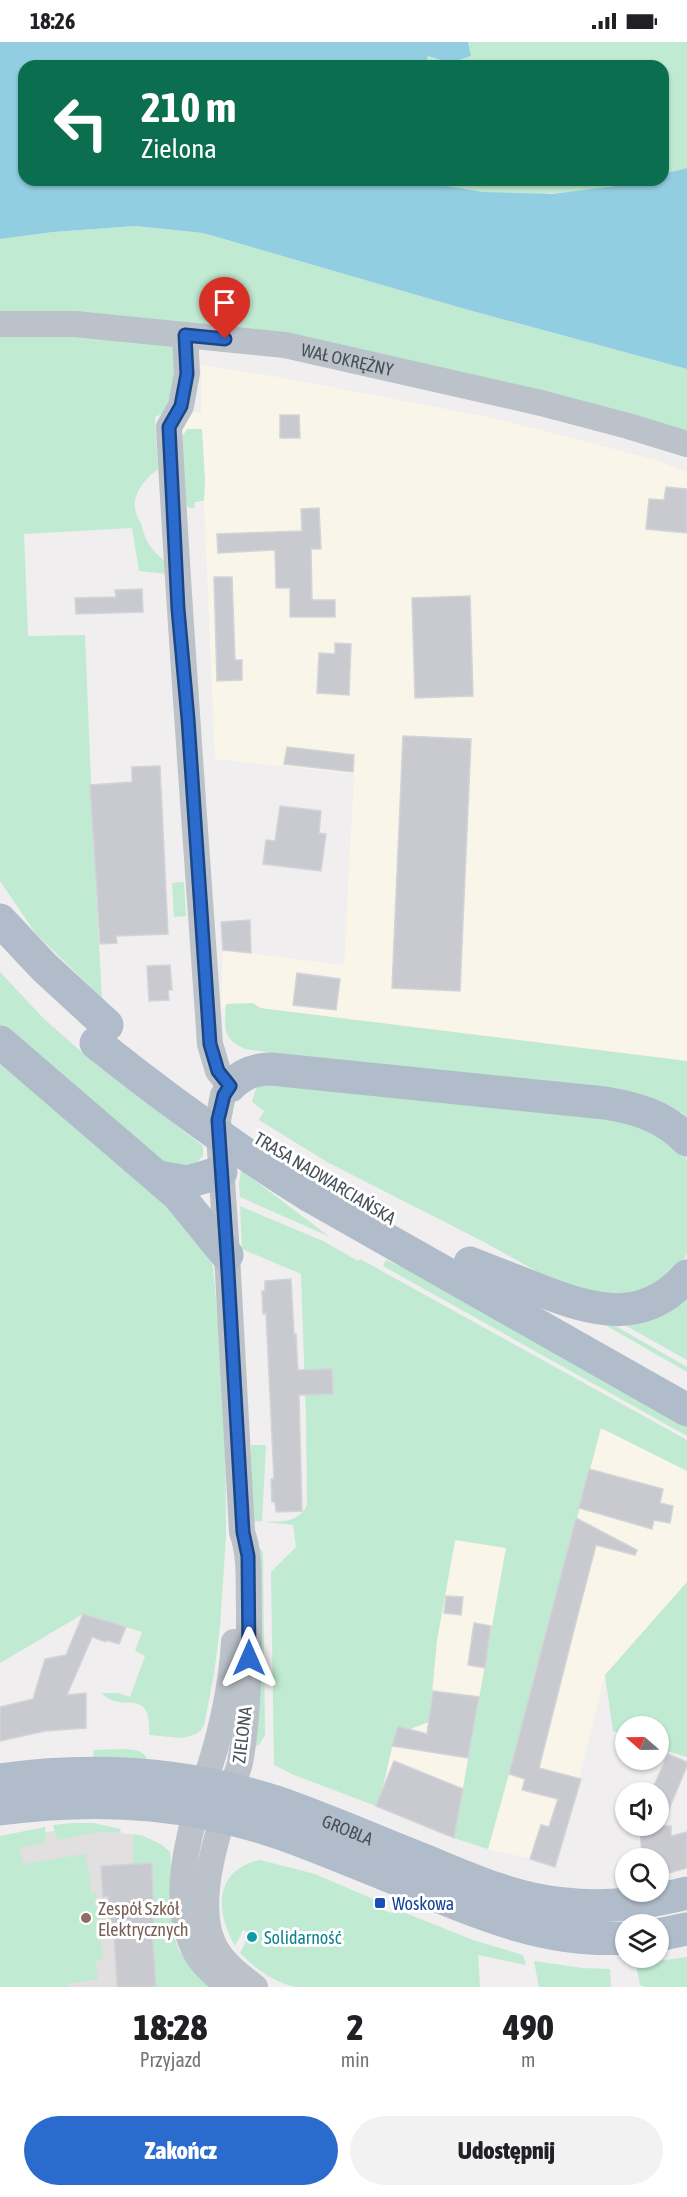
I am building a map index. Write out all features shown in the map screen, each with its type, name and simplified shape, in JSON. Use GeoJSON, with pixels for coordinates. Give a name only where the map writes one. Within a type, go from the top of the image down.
{"type":"FeatureCollection","features":[{"type":"Feature","properties":{"kind":"main road","name":"TRASA NADWARCIAŃSKA"},"geometry":{"type":"LineString","coordinates":[[0,920],[101,1034]]}},
{"type":"Feature","properties":{"kind":"main road","name":"TRASA NADWARCIAŃSKA"},"geometry":{"type":"LineString","coordinates":[[0,949],[101,1034],[187,1089],[262,1142],[314,1187],[687,1410]]}},
{"type":"Feature","properties":{"kind":"main road"},"geometry":{"type":"LineString","coordinates":[[0,1042],[188,1205],[227,1255]]}},
{"type":"Feature","properties":{"kind":"main road"},"geometry":{"type":"LineString","coordinates":[[230,1086],[245,1074],[259,1069],[271,1069],[596,1102],[651,1115],[668,1123],[687,1140]]}},
{"type":"Feature","properties":{"kind":"main road"},"geometry":{"type":"LineString","coordinates":[[158,1177],[188,1182],[221,1172]]}},
{"type":"Feature","properties":{"kind":"main road","name":"TRASA NADWARCIAŃSKA"},"geometry":{"type":"LineString","coordinates":[[314,1187],[470,1263],[687,1386]]}},
{"type":"Feature","properties":{"kind":"main road"},"geometry":{"type":"LineString","coordinates":[[470,1263],[584,1307],[611,1311],[632,1309],[658,1300],[687,1276]]}},
{"type":"Feature","properties":{"kind":"main road","name":"GROBLA"},"geometry":{"type":"LineString","coordinates":[[0,1780],[88,1773],[155,1777],[213,1800],[297,1839],[458,1905],[524,1928],[576,1937],[615,1938]]}},
{"type":"Feature","properties":{"kind":"main road","name":"GROBLA"},"geometry":{"type":"LineString","coordinates":[[0,1809],[88,1801],[153,1804],[213,1800],[306,1813],[484,1885],[529,1898],[564,1904],[598,1906],[630,1904],[687,1893]]}},
{"type":"Feature","properties":{"kind":"main road"},"geometry":{"type":"LineString","coordinates":[[669,1933],[687,1929]]}},
{"type":"Feature","properties":{"kind":"street","name":"WAŁ OKRĘŻNY"},"geometry":{"type":"LineString","coordinates":[[0,324],[75,324],[285,345],[573,412],[687,444]]}},
{"type":"Feature","properties":{"kind":"street"},"geometry":{"type":"LineString","coordinates":[[185,335],[187,374],[181,406],[169,427],[178,609],[188,719],[210,1044],[218,1071],[230,1086],[221,1101],[218,1120],[243,1532],[237,1559],[235,1628],[230,1678],[215,1747],[206,1909],[209,1931],[217,1951],[234,1970],[255,1987]]}},
{"type":"Feature","properties":{"kind":"street"},"geometry":{"type":"LineString","coordinates":[[213,1800],[188,1839],[183,1888],[185,1923],[187,1933],[198,1956],[212,1974],[230,1987]]}},
{"type":"Feature","properties":{"kind":"shaded area"},"geometry":{"type":"Polygon","coordinates":[[[201,365],[279,377],[493,418],[656,460],[687,472],[687,1061],[259,1008],[253,1003],[226,1004],[221,1010],[223,950],[344,965],[354,774],[215,759],[204,502],[184,504],[183,420],[190,413],[201,412],[201,365]]]}},
{"type":"Feature","properties":{"kind":"shaded area"},"geometry":{"type":"Polygon","coordinates":[[[601,1428],[687,1471],[687,1582],[605,1675],[579,1778],[581,1779],[555,1867],[488,1849],[601,1428]]]}},
{"type":"Feature","properties":{"kind":"shaded area"},"geometry":{"type":"Polygon","coordinates":[[[456,1540],[506,1548],[454,1838],[376,1806],[386,1782],[388,1760],[398,1726],[433,1691],[437,1640],[456,1540]]]}},
{"type":"Feature","properties":{"kind":"shaded area","name":"Zespół Szkół Elektrycznych"},"geometry":{"type":"Polygon","coordinates":[[[76,1830],[141,1835],[161,1844],[170,1852],[172,1931],[179,1951],[182,1987],[0,1987],[0,1842],[52,1831],[76,1830]]]}},
{"type":"Feature","properties":{"kind":"green space"},"geometry":{"type":"Polygon","coordinates":[[[468,42],[687,42],[687,168],[669,172],[669,60],[459,60],[471,56],[468,42]]]}},
{"type":"Feature","properties":{"kind":"green space"},"geometry":{"type":"Polygon","coordinates":[[[428,56],[441,60],[427,60],[428,56]]]}},
{"type":"Feature","properties":{"kind":"green space"},"geometry":{"type":"Polygon","coordinates":[[[442,186],[610,186],[541,194],[501,194],[442,186]]]}},
{"type":"Feature","properties":{"kind":"green space"},"geometry":{"type":"Polygon","coordinates":[[[135,226],[203,233],[465,309],[687,369],[687,439],[342,349],[172,346],[176,351],[183,380],[162,414],[155,417],[158,469],[140,488],[135,500],[136,515],[143,532],[154,552],[168,563],[168,574],[139,571],[132,528],[24,534],[28,636],[85,635],[102,998],[36,934],[0,881],[0,239],[53,232],[135,226]]]}},
{"type":"Feature","properties":{"kind":"green space"},"geometry":{"type":"Polygon","coordinates":[[[187,429],[202,429],[204,501],[195,502],[194,508],[189,508],[184,502],[182,437],[187,429]]]}},
{"type":"Feature","properties":{"kind":"green space"},"geometry":{"type":"Polygon","coordinates":[[[184,882],[186,916],[174,917],[172,883],[184,882]]]}},
{"type":"Feature","properties":{"kind":"green space"},"geometry":{"type":"Polygon","coordinates":[[[0,972],[44,1019],[93,1062],[203,1146],[203,1156],[185,1174],[178,1173],[0,1029],[0,972]]]}},
{"type":"Feature","properties":{"kind":"green space"},"geometry":{"type":"Polygon","coordinates":[[[253,1003],[260,1008],[687,1061],[687,1118],[681,1112],[245,1049],[228,1036],[225,1025],[226,1004],[253,1003]]]}},
{"type":"Feature","properties":{"kind":"green space"},"geometry":{"type":"Polygon","coordinates":[[[0,1059],[203,1239],[213,1267],[225,1399],[226,1536],[220,1627],[204,1725],[196,1734],[183,1738],[149,1735],[149,1719],[146,1710],[134,1703],[110,1699],[102,1693],[118,1693],[130,1697],[145,1656],[135,1651],[142,1632],[83,1614],[0,1663],[0,1059]]]}},
{"type":"Feature","properties":{"kind":"green space"},"geometry":{"type":"Polygon","coordinates":[[[258,1082],[640,1121],[685,1155],[687,1162],[687,1253],[679,1269],[628,1299],[561,1285],[486,1243],[327,1162],[259,1120],[264,1111],[252,1102],[258,1082]]]}},
{"type":"Feature","properties":{"kind":"green space"},"geometry":{"type":"Polygon","coordinates":[[[241,1170],[330,1237],[240,1197],[241,1170]]]}},
{"type":"Feature","properties":{"kind":"green space"},"geometry":{"type":"Polygon","coordinates":[[[240,1206],[323,1241],[358,1261],[360,1259],[687,1440],[687,1471],[601,1428],[488,1849],[454,1838],[506,1548],[455,1540],[437,1640],[429,1722],[410,1729],[398,1726],[376,1806],[294,1775],[274,1765],[271,1572],[296,1547],[293,1525],[265,1522],[295,1518],[307,1505],[301,1274],[242,1249],[240,1206]]]}},
{"type":"Feature","properties":{"kind":"green space"},"geometry":{"type":"Polygon","coordinates":[[[386,1260],[437,1282],[687,1422],[687,1436],[383,1266],[386,1260]]]}},
{"type":"Feature","properties":{"kind":"green space"},"geometry":{"type":"Polygon","coordinates":[[[687,1290],[687,1360],[621,1323],[687,1290]]]}},
{"type":"Feature","properties":{"kind":"green space"},"geometry":{"type":"Polygon","coordinates":[[[593,1318],[605,1320],[687,1367],[687,1372],[593,1318]]]}},
{"type":"Feature","properties":{"kind":"green space"},"geometry":{"type":"Polygon","coordinates":[[[251,1445],[266,1445],[262,1521],[252,1522],[251,1445]]]}},
{"type":"Feature","properties":{"kind":"green space"},"geometry":{"type":"Polygon","coordinates":[[[258,1546],[263,1552],[265,1735],[259,1745],[254,1747],[258,1546]]]}},
{"type":"Feature","properties":{"kind":"green space"},"geometry":{"type":"Polygon","coordinates":[[[687,1582],[687,1757],[669,1752],[669,1716],[615,1716],[615,1732],[613,1731],[605,1675],[687,1582]]]}},
{"type":"Feature","properties":{"kind":"green space"},"geometry":{"type":"Polygon","coordinates":[[[125,1749],[140,1752],[149,1764],[94,1759],[93,1750],[125,1749]]]}},
{"type":"Feature","properties":{"kind":"green space"},"geometry":{"type":"Polygon","coordinates":[[[93,1823],[120,1829],[121,1833],[99,1832],[60,1840],[56,1837],[53,1825],[93,1823]]]}},
{"type":"Feature","properties":{"kind":"green space"},"geometry":{"type":"Polygon","coordinates":[[[45,1827],[44,1843],[19,1848],[24,1864],[85,1854],[91,1893],[96,1893],[103,1959],[96,1960],[98,1979],[68,1984],[68,1987],[0,1987],[0,1836],[45,1827]]]}},
{"type":"Feature","properties":{"kind":"green space"},"geometry":{"type":"Polygon","coordinates":[[[133,1835],[153,1840],[170,1852],[172,1931],[179,1951],[210,1987],[156,1987],[152,1953],[154,1952],[153,1915],[150,1894],[154,1893],[152,1863],[133,1864],[133,1835]]]}},
{"type":"Feature","properties":{"kind":"green space"},"geometry":{"type":"Polygon","coordinates":[[[260,1860],[315,1874],[380,1902],[378,1908],[391,1913],[393,1908],[473,1940],[523,1955],[526,1965],[478,1955],[480,1987],[296,1987],[280,1982],[259,1969],[240,1953],[246,1941],[252,1944],[256,1936],[243,1930],[235,1946],[224,1919],[222,1906],[227,1882],[245,1865],[260,1860]]]}},
{"type":"Feature","properties":{"kind":"green space"},"geometry":{"type":"Polygon","coordinates":[[[687,1957],[687,1987],[640,1985],[637,1968],[669,1968],[669,1959],[687,1957]]]}},
{"type":"Feature","properties":{"kind":"green space"},"geometry":{"type":"Polygon","coordinates":[[[534,1961],[582,1968],[610,1969],[611,1987],[539,1987],[534,1961]]]}},
{"type":"Feature","properties":{"kind":"water"},"geometry":{"type":"Polygon","coordinates":[[[0,42],[468,42],[471,56],[459,60],[441,60],[428,56],[427,60],[18,60],[18,186],[446,186],[483,192],[552,194],[615,186],[669,186],[669,172],[687,168],[687,369],[465,309],[203,233],[135,226],[53,232],[0,239],[0,42]]]}},
{"type":"Feature","properties":{"kind":"building"},"geometry":{"type":"Polygon","coordinates":[[[280,415],[299,415],[300,438],[280,438],[280,415]]]}},
{"type":"Feature","properties":{"kind":"building"},"geometry":{"type":"Polygon","coordinates":[[[666,487],[687,489],[687,533],[646,529],[649,499],[664,500],[666,487]]]}},
{"type":"Feature","properties":{"kind":"building"},"geometry":{"type":"Polygon","coordinates":[[[319,508],[321,549],[311,549],[312,600],[335,600],[335,617],[290,617],[290,588],[276,588],[275,550],[218,553],[217,534],[302,531],[301,509],[319,508]]]}},
{"type":"Feature","properties":{"kind":"building"},"geometry":{"type":"Polygon","coordinates":[[[214,577],[232,577],[235,660],[242,660],[242,680],[217,681],[214,577]]]}},
{"type":"Feature","properties":{"kind":"building"},"geometry":{"type":"Polygon","coordinates":[[[142,589],[143,612],[76,614],[75,598],[116,597],[115,590],[142,589]]]}},
{"type":"Feature","properties":{"kind":"building"},"geometry":{"type":"Polygon","coordinates":[[[470,596],[473,696],[415,698],[412,598],[470,596]]]}},
{"type":"Feature","properties":{"kind":"building"},"geometry":{"type":"Polygon","coordinates":[[[335,643],[351,644],[349,695],[317,693],[319,653],[335,654],[335,643]]]}},
{"type":"Feature","properties":{"kind":"building"},"geometry":{"type":"Polygon","coordinates":[[[403,736],[471,739],[460,991],[392,988],[403,736]]]}},
{"type":"Feature","properties":{"kind":"building"},"geometry":{"type":"Polygon","coordinates":[[[287,747],[354,755],[353,772],[284,764],[287,747]]]}},
{"type":"Feature","properties":{"kind":"building"},"geometry":{"type":"Polygon","coordinates":[[[160,766],[168,934],[116,936],[117,943],[100,944],[90,785],[132,782],[132,767],[160,766]]]}},
{"type":"Feature","properties":{"kind":"building"},"geometry":{"type":"Polygon","coordinates":[[[280,806],[321,811],[319,833],[326,834],[321,871],[263,864],[266,840],[275,841],[280,806]]]}},
{"type":"Feature","properties":{"kind":"building"},"geometry":{"type":"Polygon","coordinates":[[[250,920],[251,953],[223,950],[221,922],[250,920]]]}},
{"type":"Feature","properties":{"kind":"building"},"geometry":{"type":"Polygon","coordinates":[[[170,965],[172,990],[168,990],[169,1000],[149,1001],[147,966],[170,965]]]}},
{"type":"Feature","properties":{"kind":"building"},"geometry":{"type":"Polygon","coordinates":[[[297,973],[340,979],[336,1010],[293,1005],[297,973]]]}},
{"type":"Feature","properties":{"kind":"building"},"geometry":{"type":"Polygon","coordinates":[[[291,1279],[298,1370],[332,1369],[333,1394],[299,1395],[302,1511],[276,1512],[275,1502],[272,1502],[271,1479],[274,1479],[266,1313],[263,1314],[262,1291],[265,1291],[265,1281],[291,1279]]]}},
{"type":"Feature","properties":{"kind":"building"},"geometry":{"type":"Polygon","coordinates":[[[589,1469],[663,1489],[660,1503],[673,1506],[670,1523],[654,1520],[652,1529],[579,1508],[589,1469]]]}},
{"type":"Feature","properties":{"kind":"building"},"geometry":{"type":"Polygon","coordinates":[[[576,1518],[637,1550],[635,1555],[596,1545],[578,1614],[539,1768],[581,1779],[555,1867],[530,1859],[541,1825],[549,1827],[558,1799],[522,1790],[525,1779],[509,1774],[576,1518]]]}},
{"type":"Feature","properties":{"kind":"building"},"geometry":{"type":"Polygon","coordinates":[[[446,1596],[463,1597],[461,1615],[444,1613],[446,1596]]]}},
{"type":"Feature","properties":{"kind":"building"},"geometry":{"type":"Polygon","coordinates":[[[83,1614],[126,1627],[119,1644],[92,1637],[67,1695],[86,1693],[86,1728],[45,1731],[0,1741],[0,1707],[33,1699],[45,1659],[66,1655],[83,1614]]]}},
{"type":"Feature","properties":{"kind":"building"},"geometry":{"type":"Polygon","coordinates":[[[474,1623],[491,1626],[485,1668],[468,1665],[474,1623]]]}},
{"type":"Feature","properties":{"kind":"building"},"geometry":{"type":"Polygon","coordinates":[[[433,1691],[479,1697],[468,1758],[392,1746],[398,1726],[427,1734],[433,1691]]]}},
{"type":"Feature","properties":{"kind":"building"},"geometry":{"type":"Polygon","coordinates":[[[669,1754],[687,1762],[669,1809],[669,1782],[655,1782],[661,1770],[669,1770],[669,1754]]]}},
{"type":"Feature","properties":{"kind":"building"},"geometry":{"type":"Polygon","coordinates":[[[394,1761],[463,1789],[454,1838],[376,1806],[394,1761]]]}},
{"type":"Feature","properties":{"kind":"building"},"geometry":{"type":"Polygon","coordinates":[[[669,1826],[671,1826],[671,1836],[687,1832],[687,1868],[669,1873],[669,1848],[641,1848],[641,1836],[669,1836],[669,1826]]]}},
{"type":"Feature","properties":{"kind":"building"},"geometry":{"type":"Polygon","coordinates":[[[152,1863],[154,1929],[152,1929],[156,1987],[117,1987],[114,1931],[110,1932],[108,1896],[103,1897],[101,1866],[152,1863]]]}},
{"type":"Feature","properties":{"kind":"place","name":"Woskowa"},"geometry":{"type":"Point","coordinates":[380,1903]}},
{"type":"Feature","properties":{"kind":"place","name":"Zespół Szkół Elektrycznych"},"geometry":{"type":"Point","coordinates":[86,1918]}},
{"type":"Feature","properties":{"kind":"place","name":"Solidarność"},"geometry":{"type":"Point","coordinates":[252,1937]}},
{"type":"Feature","properties":{"kind":"route"},"geometry":{"type":"LineString","coordinates":[[225,339],[185,335],[187,374],[181,406],[169,427],[178,609],[188,719],[210,1044],[218,1071],[230,1086],[219,1107],[218,1120],[243,1532],[248,1556],[249,1658]]}}]}
